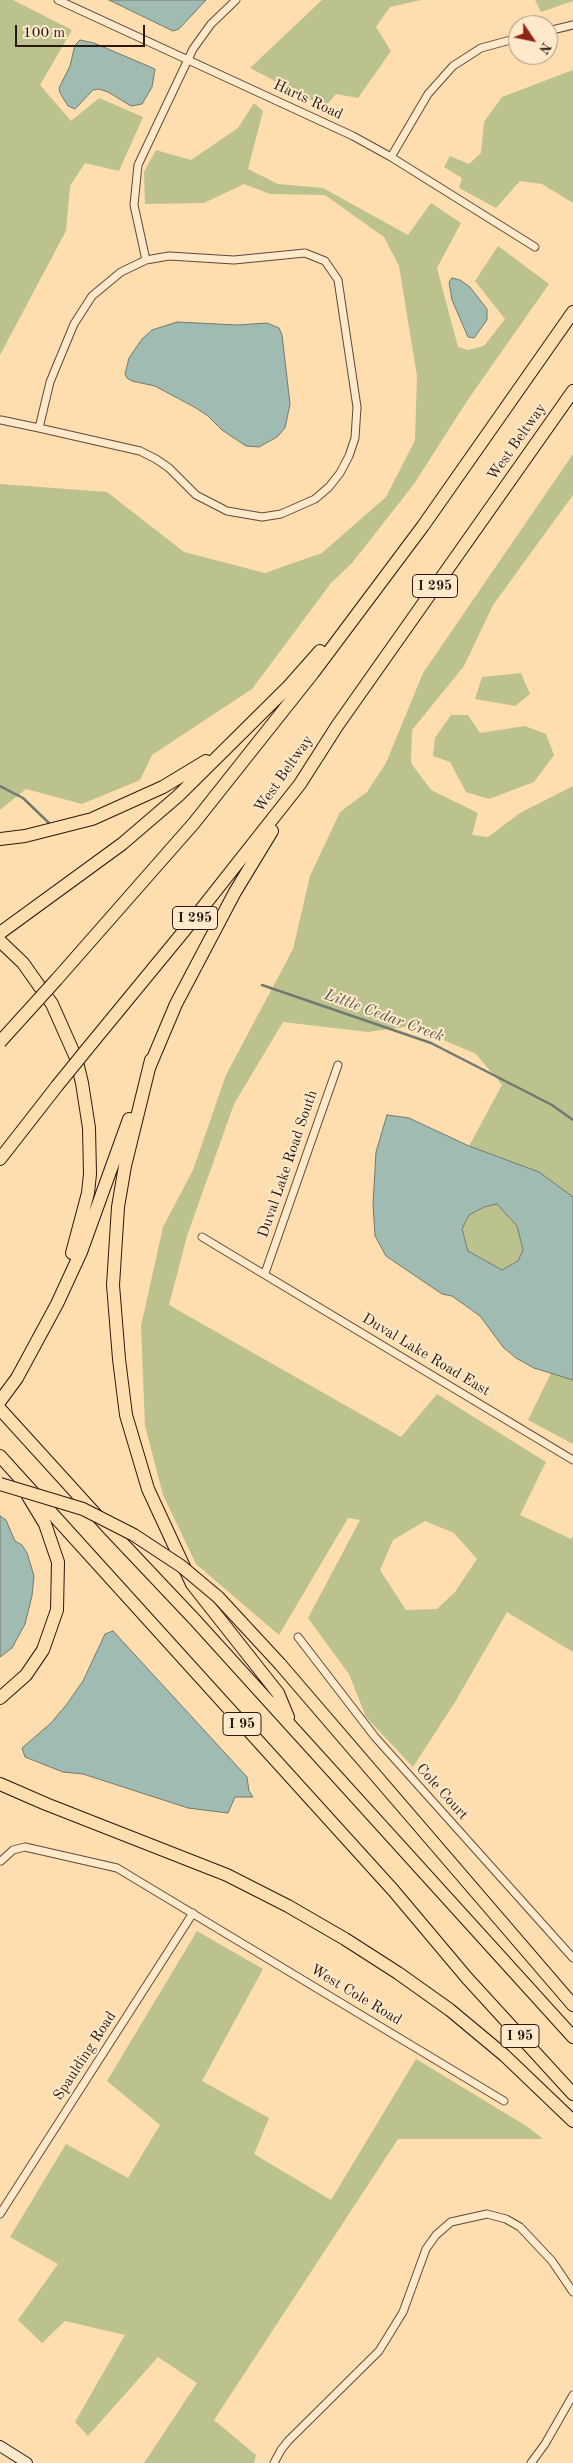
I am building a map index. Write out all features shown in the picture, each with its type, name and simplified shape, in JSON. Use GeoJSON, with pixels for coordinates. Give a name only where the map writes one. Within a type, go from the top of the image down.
{"type":"FeatureCollection","features":[{"type":"Feature","properties":{"kind":"highway","name":"West Beltway"},"geometry":{"type":"LineString","coordinates":[[0,1042],[194,823],[313,673],[423,526],[573,312]]}},
{"type":"Feature","properties":{"kind":"highway","name":"West Beltway"},"geometry":{"type":"LineString","coordinates":[[0,1160],[57,1086],[184,932],[300,784],[337,726],[573,391]]}},
{"type":"Feature","properties":{"kind":"highway"},"geometry":{"type":"LineString","coordinates":[[0,933],[122,844],[178,796],[290,686],[423,526]]}},
{"type":"Feature","properties":{"kind":"highway"},"geometry":{"type":"LineString","coordinates":[[0,839],[25,836],[92,819],[163,786],[207,760],[230,743]]}},
{"type":"Feature","properties":{"kind":"highway"},"geometry":{"type":"LineString","coordinates":[[0,1400],[17,1378],[45,1328],[81,1252],[152,1060],[176,1004],[235,892],[300,784]]}},
{"type":"Feature","properties":{"kind":"highway"},"geometry":{"type":"LineString","coordinates":[[0,941],[23,963],[52,1004],[76,1058],[89,1128],[88,1193],[77,1238],[45,1328]]}},
{"type":"Feature","properties":{"kind":"highway"},"geometry":{"type":"LineString","coordinates":[[152,1060],[125,1166],[118,1207],[113,1285],[126,1415],[148,1489],[192,1584],[278,1693],[292,1726]]}},
{"type":"Feature","properties":{"kind":"highway","name":"I 95"},"geometry":{"type":"LineString","coordinates":[[0,1409],[292,1726],[573,2037]]}},
{"type":"Feature","properties":{"kind":"highway","name":"I 95"},"geometry":{"type":"LineString","coordinates":[[0,1456],[393,1890],[467,1978],[573,2094]]}},
{"type":"Feature","properties":{"kind":"highway"},"geometry":{"type":"LineString","coordinates":[[0,1698],[26,1675],[43,1650],[58,1610],[58,1562],[45,1524],[14,1472]]}},
{"type":"Feature","properties":{"kind":"highway"},"geometry":{"type":"LineString","coordinates":[[0,1484],[82,1509],[134,1535],[181,1566],[212,1592],[250,1629],[573,2005]]}},
{"type":"Feature","properties":{"kind":"highway"},"geometry":{"type":"LineString","coordinates":[[0,1784],[227,1875],[288,1906],[345,1939],[398,1973],[450,2010],[511,2061],[573,2120]]}},
{"type":"Feature","properties":{"kind":"highway"},"geometry":{"type":"LineString","coordinates":[[0,1791],[46,1804]]}},
{"type":"Feature","properties":{"kind":"street","name":"Harts Road"},"geometry":{"type":"LineString","coordinates":[[58,0],[353,136],[391,157],[535,247]]}},
{"type":"Feature","properties":{"kind":"street"},"geometry":{"type":"LineString","coordinates":[[146,260],[134,205],[136,174],[144,149],[202,34],[236,0]]}},
{"type":"Feature","properties":{"kind":"street"},"geometry":{"type":"LineString","coordinates":[[558,29],[573,25]]}},
{"type":"Feature","properties":{"kind":"street"},"geometry":{"type":"LineString","coordinates":[[391,157],[428,94],[453,66],[481,48],[508,41]]}},
{"type":"Feature","properties":{"kind":"street"},"geometry":{"type":"LineString","coordinates":[[1,420],[82,438],[125,446],[156,459],[196,495],[210,504],[245,516],[262,517],[281,514],[315,499],[335,480],[349,456],[355,438],[357,408],[338,280],[325,261],[305,253],[234,260],[187,256],[146,260],[121,272],[107,282],[82,310],[50,382],[39,428]]}},
{"type":"Feature","properties":{"kind":"street","name":"Duval Lake Road South"},"geometry":{"type":"LineString","coordinates":[[265,1273],[338,1065]]}},
{"type":"Feature","properties":{"kind":"street","name":"Duval Lake Road East"},"geometry":{"type":"LineString","coordinates":[[202,1237],[265,1273],[573,1460]]}},
{"type":"Feature","properties":{"kind":"street","name":"Cole Court"},"geometry":{"type":"LineString","coordinates":[[298,1637],[375,1737],[573,1958]]}},
{"type":"Feature","properties":{"kind":"street","name":"West Cole Road"},"geometry":{"type":"LineString","coordinates":[[1,1861],[13,1850],[25,1846],[117,1868],[504,2101]]}},
{"type":"Feature","properties":{"kind":"street","name":"Spaulding Road"},"geometry":{"type":"LineString","coordinates":[[0,2214],[193,1913]]}},
{"type":"Feature","properties":{"kind":"street"},"geometry":{"type":"LineString","coordinates":[[274,2463],[288,2441],[379,2351],[403,2312],[430,2242],[451,2222],[480,2214],[506,2219],[520,2227],[565,2278],[573,2292]]}},
{"type":"Feature","properties":{"kind":"street"},"geometry":{"type":"LineString","coordinates":[[531,2463],[573,2394]]}},
{"type":"Feature","properties":{"kind":"street"},"geometry":{"type":"LineString","coordinates":[[0,2446],[27,2463]]}},
{"type":"Feature","properties":{"kind":"green space"},"geometry":{"type":"Polygon","coordinates":[[[0,0],[13,0],[72,30],[40,85],[71,121],[99,98],[143,117],[119,171],[85,163],[70,186],[66,231],[0,355],[0,0]]]}},
{"type":"Feature","properties":{"kind":"green space"},"geometry":{"type":"Polygon","coordinates":[[[322,0],[421,0],[390,7],[376,27],[391,51],[358,98],[336,94],[325,107],[250,68],[322,0]]]}},
{"type":"Feature","properties":{"kind":"green space"},"geometry":{"type":"Polygon","coordinates":[[[535,0],[573,0],[573,1],[541,12],[535,0]]]}},
{"type":"Feature","properties":{"kind":"green space"},"geometry":{"type":"Polygon","coordinates":[[[573,70],[573,203],[542,184],[520,181],[496,208],[459,188],[462,178],[444,167],[450,156],[469,164],[481,153],[484,122],[502,97],[573,70]]]}},
{"type":"Feature","properties":{"kind":"green space"},"geometry":{"type":"Polygon","coordinates":[[[254,103],[263,111],[248,169],[278,184],[323,188],[408,235],[431,203],[461,223],[437,268],[458,347],[468,350],[484,346],[505,319],[475,281],[498,246],[549,284],[467,401],[414,484],[352,563],[331,583],[252,689],[152,755],[140,780],[82,804],[26,789],[0,810],[0,484],[107,492],[184,552],[265,573],[322,553],[386,497],[415,440],[417,376],[399,266],[384,237],[325,195],[270,194],[244,184],[204,203],[145,204],[144,172],[156,150],[191,160],[238,128],[254,103]]]}},
{"type":"Feature","properties":{"kind":"green space"},"geometry":{"type":"Polygon","coordinates":[[[573,454],[573,495],[493,605],[464,666],[412,730],[411,763],[431,790],[478,813],[472,835],[488,837],[520,813],[573,786],[573,1197],[539,1172],[469,1146],[502,1085],[476,1054],[411,1026],[368,1032],[283,1022],[234,1104],[187,1236],[169,1305],[401,1437],[437,1394],[546,1462],[520,1515],[571,1539],[573,1536],[573,1652],[507,1612],[455,1702],[413,1767],[366,1717],[349,1674],[308,1618],[360,1520],[348,1518],[279,1635],[196,1564],[163,1495],[145,1426],[141,1326],[163,1227],[193,1170],[226,1075],[293,949],[310,876],[340,812],[367,792],[386,763],[423,673],[573,454]],[[425,1521],[393,1540],[380,1570],[406,1610],[437,1609],[455,1592],[477,1559],[454,1533],[425,1521]]]}},
{"type":"Feature","properties":{"kind":"green space"},"geometry":{"type":"Polygon","coordinates":[[[521,673],[530,694],[515,706],[475,699],[482,677],[521,673]]]}},
{"type":"Feature","properties":{"kind":"green space"},"geometry":{"type":"Polygon","coordinates":[[[451,715],[468,715],[480,733],[525,726],[546,734],[554,755],[534,782],[489,799],[466,792],[450,762],[433,756],[435,738],[451,715]]]}},
{"type":"Feature","properties":{"kind":"green space"},"geometry":{"type":"Polygon","coordinates":[[[497,1204],[517,1226],[523,1250],[518,1261],[502,1270],[468,1251],[462,1229],[469,1215],[484,1207],[497,1204]]]}},
{"type":"Feature","properties":{"kind":"green space"},"geometry":{"type":"Polygon","coordinates":[[[551,1373],[573,1380],[573,1444],[528,1420],[551,1373]]]}},
{"type":"Feature","properties":{"kind":"green space"},"geometry":{"type":"Polygon","coordinates":[[[197,1931],[263,1969],[202,2081],[269,2118],[254,2154],[331,2200],[416,2059],[528,2127],[543,2139],[398,2139],[214,2420],[256,2455],[254,2463],[144,2463],[197,2383],[158,2357],[88,2436],[75,2422],[125,2335],[65,2321],[42,2343],[18,2320],[58,2264],[10,2237],[66,2144],[128,2178],[160,2125],[107,2081],[197,1931]]]}},
{"type":"Feature","properties":{"kind":"shaded area"},"geometry":{"type":"Polygon","coordinates":[[[109,0],[206,0],[179,29],[173,31],[109,0]]]}},
{"type":"Feature","properties":{"kind":"shaded area"},"geometry":{"type":"Polygon","coordinates":[[[80,40],[94,43],[155,69],[152,87],[142,104],[131,106],[108,92],[99,89],[93,90],[75,109],[68,106],[59,88],[70,66],[75,45],[80,40]]]}},
{"type":"Feature","properties":{"kind":"shaded area"},"geometry":{"type":"Polygon","coordinates":[[[452,278],[460,280],[470,287],[487,309],[487,320],[474,338],[468,337],[452,300],[449,282],[452,278]]]}},
{"type":"Feature","properties":{"kind":"shaded area"},"geometry":{"type":"Polygon","coordinates":[[[177,322],[237,325],[267,323],[279,328],[282,335],[290,404],[285,428],[277,437],[259,447],[246,446],[222,430],[208,416],[196,408],[155,386],[132,381],[127,378],[125,374],[129,358],[142,339],[152,330],[177,322]]]}},
{"type":"Feature","properties":{"kind":"shaded area"},"geometry":{"type":"Polygon","coordinates":[[[387,1115],[409,1118],[469,1146],[539,1172],[573,1197],[573,1380],[534,1368],[516,1358],[503,1347],[480,1316],[452,1296],[442,1294],[386,1256],[375,1236],[373,1204],[376,1152],[387,1115]],[[497,1204],[484,1207],[469,1215],[462,1229],[468,1251],[502,1270],[518,1261],[523,1250],[517,1226],[497,1204]]]}},
{"type":"Feature","properties":{"kind":"shaded area"},"geometry":{"type":"Polygon","coordinates":[[[0,1516],[6,1520],[15,1541],[22,1545],[27,1553],[34,1576],[32,1596],[25,1624],[12,1648],[0,1657],[0,1516]]]}},
{"type":"Feature","properties":{"kind":"shaded area"},"geometry":{"type":"Polygon","coordinates":[[[113,1631],[247,1777],[249,1791],[253,1797],[235,1797],[228,1813],[188,1808],[83,1774],[63,1772],[25,1757],[22,1748],[51,1723],[67,1704],[83,1681],[105,1634],[113,1631]]]}},
{"type":"Feature","properties":{"kind":"waterway","name":"Little Cedar Creek"},"geometry":{"type":"LineString","coordinates":[[0,786],[23,798],[49,823]]}},
{"type":"Feature","properties":{"kind":"waterway","name":"Little Cedar Creek"},"geometry":{"type":"LineString","coordinates":[[262,985],[431,1043],[552,1105],[573,1120]]}}]}
